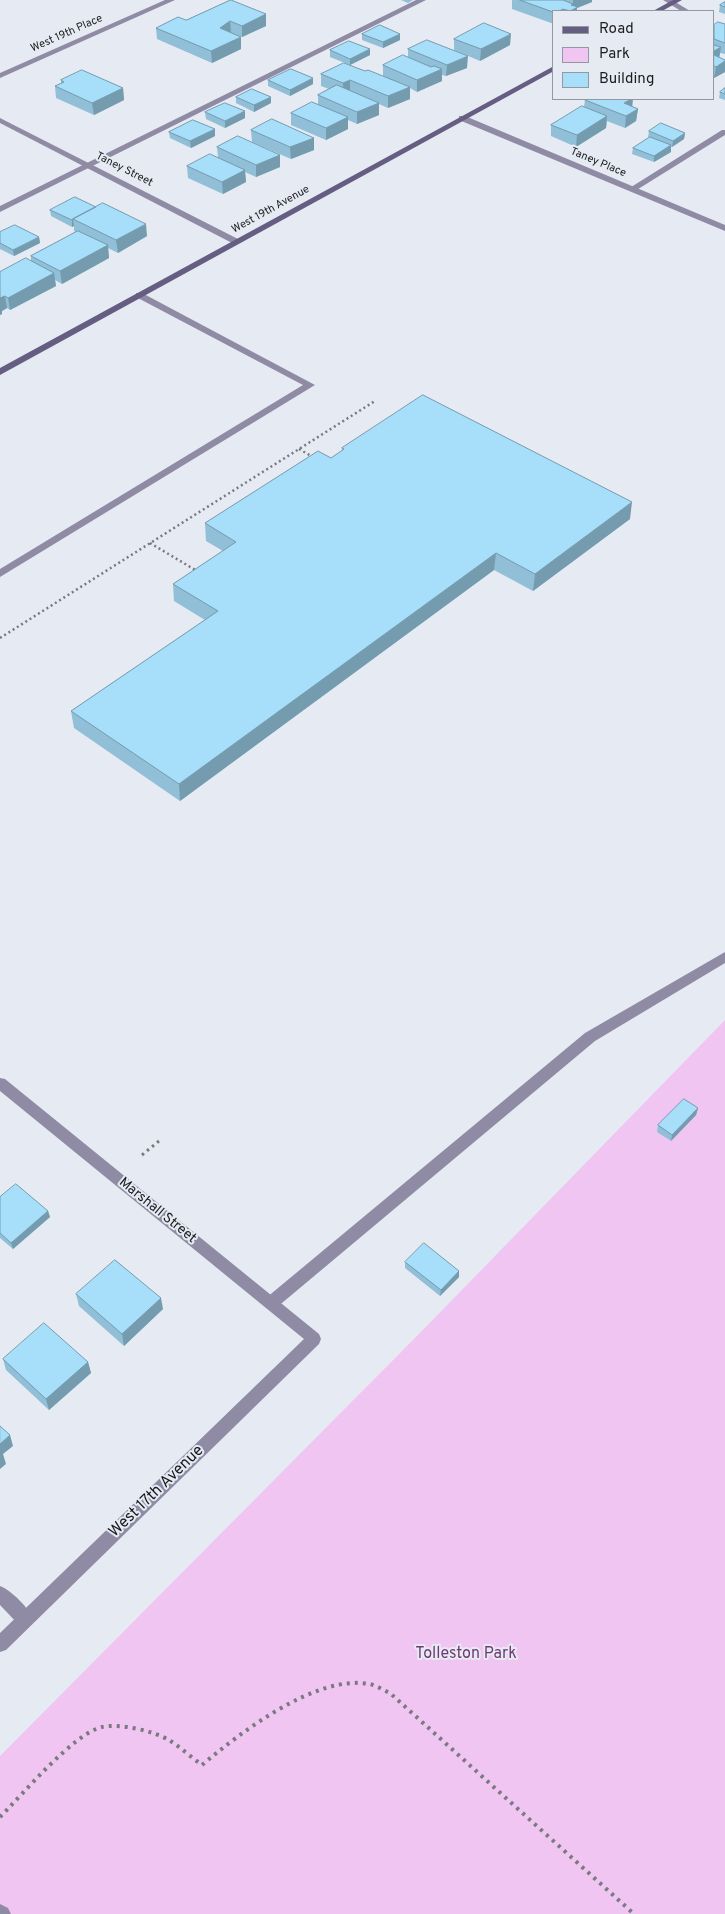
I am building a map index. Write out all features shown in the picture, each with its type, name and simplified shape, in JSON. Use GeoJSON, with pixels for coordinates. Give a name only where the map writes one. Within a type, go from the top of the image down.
{"type":"FeatureCollection","features":[{"type":"Feature","properties":{"kind":"street","name":"West 19th Place"},"geometry":{"type":"LineString","coordinates":[[0,76],[171,0]]}},
{"type":"Feature","properties":{"kind":"street"},"geometry":{"type":"LineString","coordinates":[[0,209],[422,0]]}},
{"type":"Feature","properties":{"kind":"street"},"geometry":{"type":"LineString","coordinates":[[658,10],[672,1],[685,10]]}},
{"type":"Feature","properties":{"kind":"street","name":"West 19th Avenue"},"geometry":{"type":"LineString","coordinates":[[0,372],[552,69]]}},
{"type":"Feature","properties":{"kind":"street","name":"Taney Place"},"geometry":{"type":"LineString","coordinates":[[462,118],[725,228]]}},
{"type":"Feature","properties":{"kind":"street","name":"Taney Street"},"geometry":{"type":"LineString","coordinates":[[0,120],[237,242]]}},
{"type":"Feature","properties":{"kind":"street"},"geometry":{"type":"LineString","coordinates":[[632,190],[725,132]]}},
{"type":"Feature","properties":{"kind":"street"},"geometry":{"type":"LineString","coordinates":[[0,574],[310,385],[139,295]]}},
{"type":"Feature","properties":{"kind":"street"},"geometry":{"type":"LineString","coordinates":[[271,1303],[590,1037],[725,958]]}},
{"type":"Feature","properties":{"kind":"street","name":"Marshall Street"},"geometry":{"type":"LineString","coordinates":[[0,1083],[314,1339]]}},
{"type":"Feature","properties":{"kind":"street","name":"West 17th Avenue"},"geometry":{"type":"LineString","coordinates":[[0,1644],[314,1339]]}},
{"type":"Feature","properties":{"kind":"street"},"geometry":{"type":"LineString","coordinates":[[0,1594],[26,1619]]}},
{"type":"Feature","properties":{"kind":"path"},"geometry":{"type":"LineString","coordinates":[[0,638],[375,400]]}},
{"type":"Feature","properties":{"kind":"path"},"geometry":{"type":"LineString","coordinates":[[298,449],[314,458]]}},
{"type":"Feature","properties":{"kind":"path"},"geometry":{"type":"LineString","coordinates":[[150,543],[200,573]]}},
{"type":"Feature","properties":{"kind":"path"},"geometry":{"type":"LineString","coordinates":[[142,1156],[159,1141]]}},
{"type":"Feature","properties":{"kind":"path"},"geometry":{"type":"LineString","coordinates":[[0,1817],[77,1740],[102,1727],[127,1727],[168,1739],[202,1765],[242,1734],[299,1700],[326,1688],[348,1682],[376,1684],[390,1693],[634,1914]]}},
{"type":"Feature","properties":{"kind":"green space","name":"Tolleston Park"},"geometry":{"type":"Polygon","coordinates":[[[725,1020],[725,1914],[0,1914],[0,1756],[418,1335],[725,1020]]]}},
{"type":"Feature","properties":{"kind":"building"},"geometry":{"type":"Polygon","coordinates":[[[231,0],[266,14],[242,26],[230,21],[220,28],[241,37],[211,51],[156,28],[178,17],[186,20],[231,0]]]}},
{"type":"Feature","properties":{"kind":"building"},"geometry":{"type":"Polygon","coordinates":[[[520,0],[563,0],[578,7],[572,10],[563,9],[552,11],[520,0]]]}},
{"type":"Feature","properties":{"kind":"building"},"geometry":{"type":"Polygon","coordinates":[[[718,22],[725,24],[725,43],[715,39],[715,24],[718,22]]]}},
{"type":"Feature","properties":{"kind":"building"},"geometry":{"type":"Polygon","coordinates":[[[484,23],[511,34],[481,49],[454,39],[484,23]]]}},
{"type":"Feature","properties":{"kind":"building"},"geometry":{"type":"Polygon","coordinates":[[[380,25],[400,34],[383,42],[362,34],[380,25]]]}},
{"type":"Feature","properties":{"kind":"building"},"geometry":{"type":"Polygon","coordinates":[[[427,40],[468,56],[447,65],[408,49],[427,40]]]}},
{"type":"Feature","properties":{"kind":"building"},"geometry":{"type":"Polygon","coordinates":[[[349,41],[370,49],[350,59],[330,50],[349,41]]]}},
{"type":"Feature","properties":{"kind":"building"},"geometry":{"type":"Polygon","coordinates":[[[403,55],[431,67],[434,66],[442,69],[417,80],[383,65],[403,55]]]}},
{"type":"Feature","properties":{"kind":"building"},"geometry":{"type":"Polygon","coordinates":[[[715,55],[725,60],[715,66],[715,55]]]}},
{"type":"Feature","properties":{"kind":"building"},"geometry":{"type":"Polygon","coordinates":[[[344,63],[365,71],[368,70],[410,87],[388,96],[350,80],[343,83],[321,74],[344,63]]]}},
{"type":"Feature","properties":{"kind":"building"},"geometry":{"type":"Polygon","coordinates":[[[291,69],[313,78],[290,90],[268,80],[291,69]]]}},
{"type":"Feature","properties":{"kind":"building"},"geometry":{"type":"Polygon","coordinates":[[[82,70],[123,88],[92,103],[55,86],[64,82],[61,80],[82,70]]]}},
{"type":"Feature","properties":{"kind":"building"},"geometry":{"type":"Polygon","coordinates":[[[337,85],[379,103],[357,112],[318,95],[337,85]]]}},
{"type":"Feature","properties":{"kind":"building"},"geometry":{"type":"Polygon","coordinates":[[[252,89],[271,97],[254,105],[236,97],[252,89]]]}},
{"type":"Feature","properties":{"kind":"building"},"geometry":{"type":"Polygon","coordinates":[[[585,100],[629,100],[624,103],[638,109],[626,116],[585,100]]]}},
{"type":"Feature","properties":{"kind":"building"},"geometry":{"type":"Polygon","coordinates":[[[312,102],[348,117],[326,128],[291,113],[312,102]]]}},
{"type":"Feature","properties":{"kind":"building"},"geometry":{"type":"Polygon","coordinates":[[[225,103],[245,111],[225,121],[205,112],[225,103]]]}},
{"type":"Feature","properties":{"kind":"building"},"geometry":{"type":"Polygon","coordinates":[[[582,106],[607,116],[577,135],[551,125],[582,106]]]}},
{"type":"Feature","properties":{"kind":"building"},"geometry":{"type":"Polygon","coordinates":[[[272,119],[314,138],[290,147],[251,130],[272,119]]]}},
{"type":"Feature","properties":{"kind":"building"},"geometry":{"type":"Polygon","coordinates":[[[193,120],[215,129],[190,141],[169,132],[193,120]]]}},
{"type":"Feature","properties":{"kind":"building"},"geometry":{"type":"Polygon","coordinates":[[[661,123],[685,133],[673,141],[649,131],[661,123]]]}},
{"type":"Feature","properties":{"kind":"building"},"geometry":{"type":"Polygon","coordinates":[[[238,136],[280,155],[256,165],[217,147],[238,136]]]}},
{"type":"Feature","properties":{"kind":"building"},"geometry":{"type":"Polygon","coordinates":[[[650,137],[671,145],[654,156],[633,148],[650,137]]]}},
{"type":"Feature","properties":{"kind":"building"},"geometry":{"type":"Polygon","coordinates":[[[210,154],[245,170],[222,182],[187,166],[210,154]]]}},
{"type":"Feature","properties":{"kind":"building"},"geometry":{"type":"Polygon","coordinates":[[[75,197],[96,207],[72,220],[50,210],[75,197]]]}},
{"type":"Feature","properties":{"kind":"building"},"geometry":{"type":"Polygon","coordinates":[[[103,203],[146,224],[116,240],[73,219],[103,203]]]}},
{"type":"Feature","properties":{"kind":"building"},"geometry":{"type":"Polygon","coordinates":[[[15,225],[39,237],[13,250],[0,243],[0,232],[15,225]]]}},
{"type":"Feature","properties":{"kind":"building"},"geometry":{"type":"Polygon","coordinates":[[[78,231],[108,245],[60,271],[31,256],[78,231]]]}},
{"type":"Feature","properties":{"kind":"building"},"geometry":{"type":"Polygon","coordinates":[[[26,258],[54,273],[8,298],[5,296],[0,298],[0,272],[26,258]]]}},
{"type":"Feature","properties":{"kind":"building"},"geometry":{"type":"Polygon","coordinates":[[[423,395],[632,502],[535,574],[496,553],[179,784],[71,711],[218,611],[173,584],[236,542],[205,523],[318,451],[331,458],[344,449],[342,448],[423,395]]]}},
{"type":"Feature","properties":{"kind":"building"},"geometry":{"type":"Polygon","coordinates":[[[684,1099],[698,1108],[672,1135],[658,1125],[684,1099]]]}},
{"type":"Feature","properties":{"kind":"building"},"geometry":{"type":"Polygon","coordinates":[[[16,1184],[48,1211],[11,1243],[0,1233],[0,1197],[16,1184]]]}},
{"type":"Feature","properties":{"kind":"building"},"geometry":{"type":"Polygon","coordinates":[[[424,1243],[459,1271],[441,1290],[405,1262],[424,1243]]]}},
{"type":"Feature","properties":{"kind":"building"},"geometry":{"type":"Polygon","coordinates":[[[115,1260],[161,1298],[122,1334],[76,1294],[115,1260]]]}},
{"type":"Feature","properties":{"kind":"building"},"geometry":{"type":"Polygon","coordinates":[[[44,1323],[88,1362],[46,1399],[3,1359],[44,1323]]]}},
{"type":"Feature","properties":{"kind":"building"},"geometry":{"type":"Polygon","coordinates":[[[0,1426],[10,1435],[0,1444],[0,1426]]]}}]}
